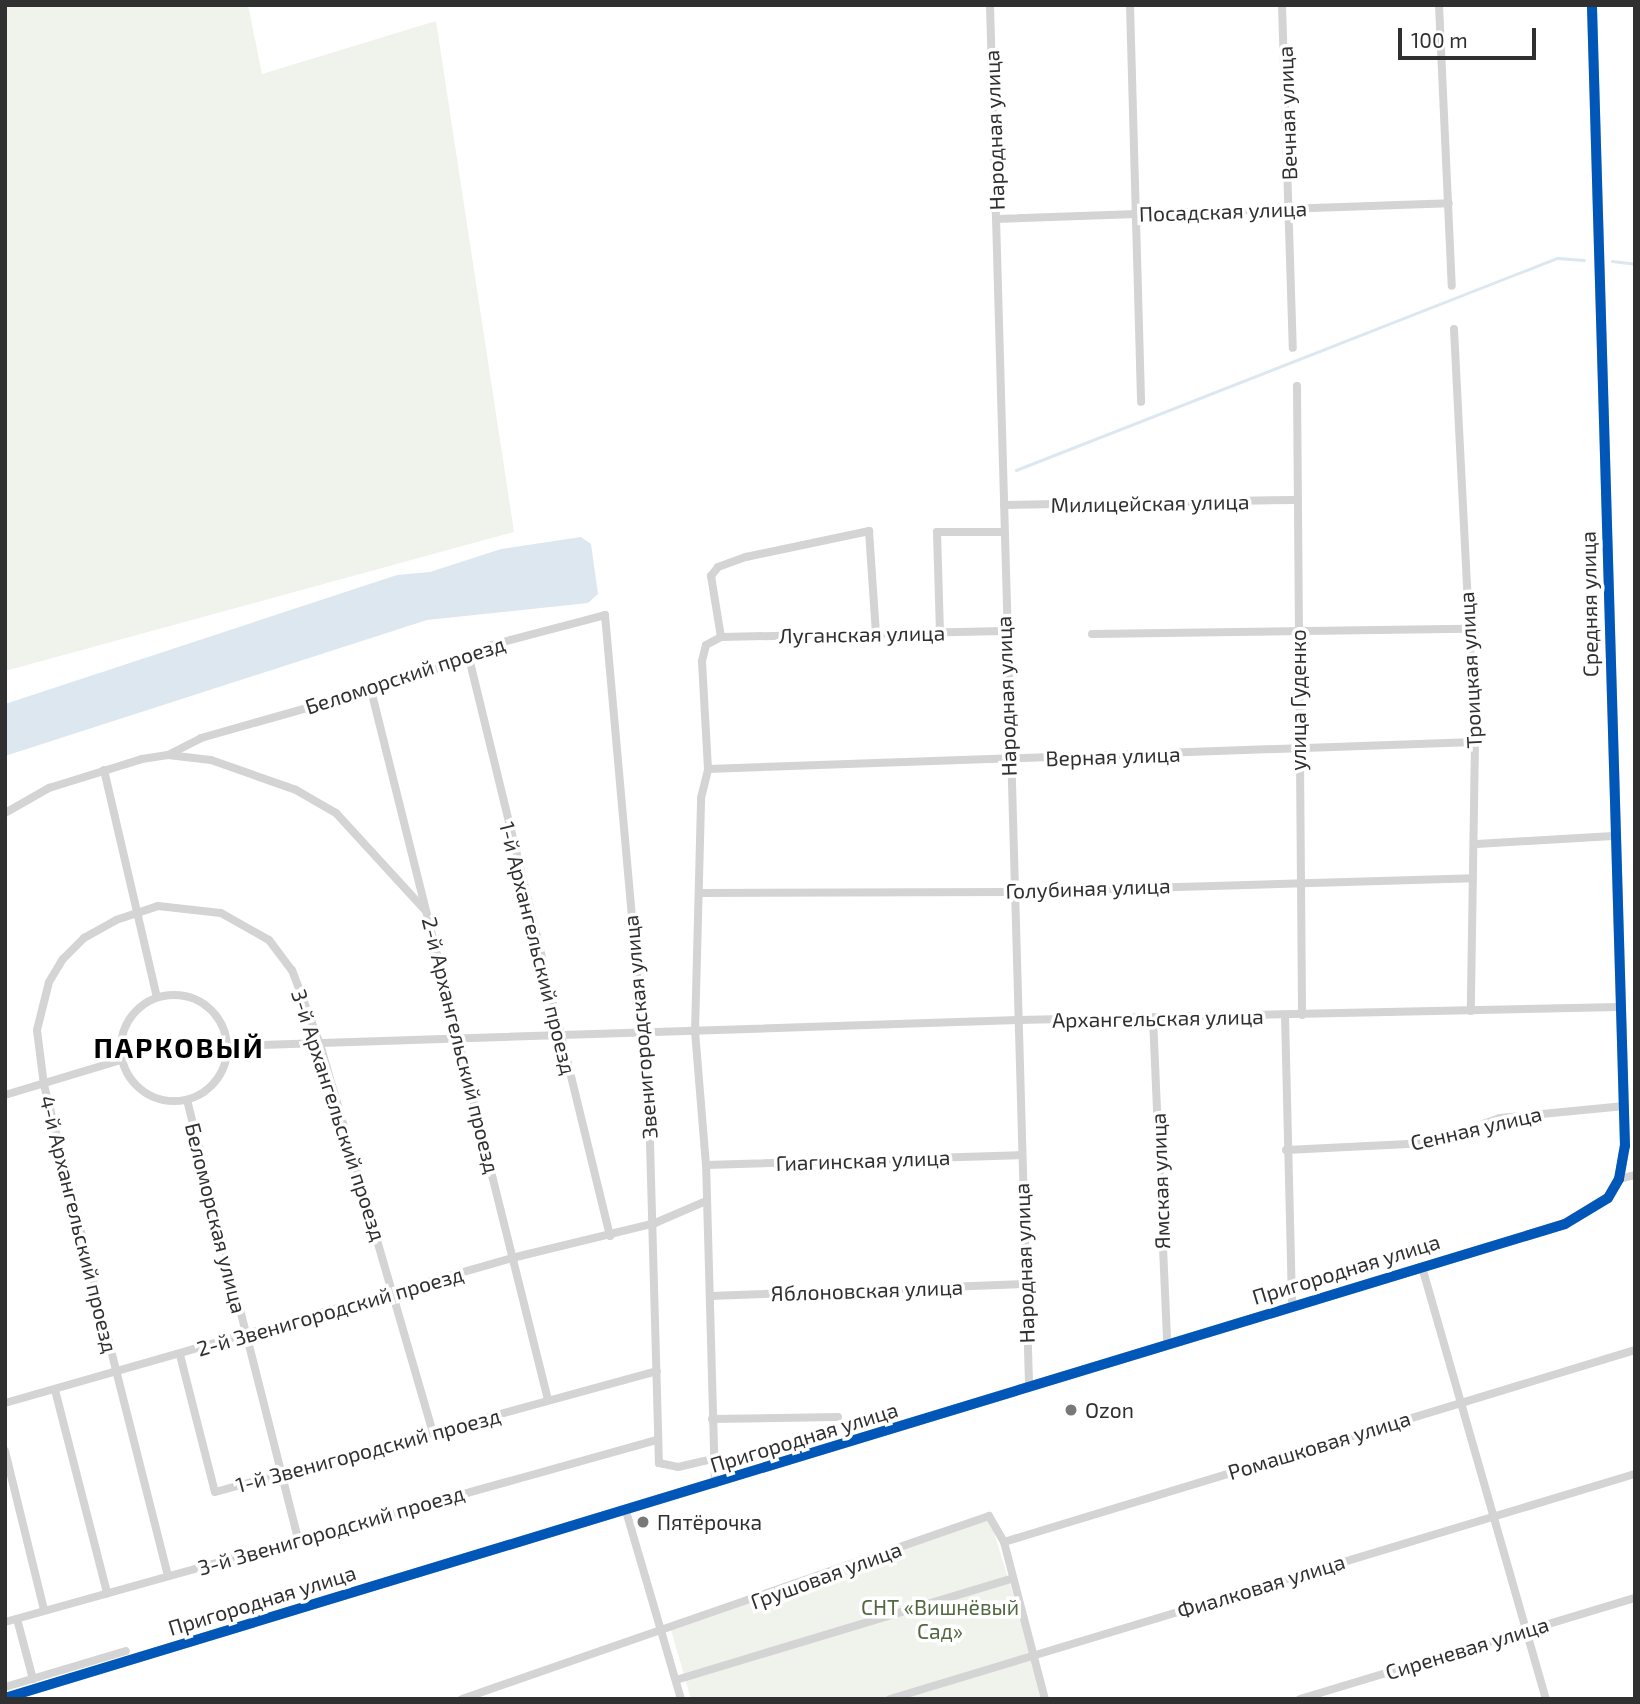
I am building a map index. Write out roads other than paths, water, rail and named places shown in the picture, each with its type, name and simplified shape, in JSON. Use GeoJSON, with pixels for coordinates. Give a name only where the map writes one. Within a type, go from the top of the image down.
{"type":"FeatureCollection","features":[{"type":"Feature","properties":{"kind":"street","name":"Народная улица"},"geometry":{"type":"LineString","coordinates":[[990,5],[1004,505],[1004,631],[1011,892],[1018,1020],[1023,1284],[1029,1387]]}},
{"type":"Feature","properties":{"kind":"street"},"geometry":{"type":"LineString","coordinates":[[1130,5],[1141,402]]}},
{"type":"Feature","properties":{"kind":"street","name":"Вечная улица"},"geometry":{"type":"LineString","coordinates":[[1282,5],[1293,348]]}},
{"type":"Feature","properties":{"kind":"street"},"geometry":{"type":"LineString","coordinates":[[1439,5],[1452,286]]}},
{"type":"Feature","properties":{"kind":"street","name":"Средняя улица"},"geometry":{"type":"LineString","coordinates":[[1592,5],[1613,836],[1624,1106],[1619,1179],[1608,1198]]}},
{"type":"Feature","properties":{"kind":"street","name":"Посадская улица"},"geometry":{"type":"LineString","coordinates":[[996,219],[1449,203]]}},
{"type":"Feature","properties":{"kind":"street","name":"Троицкая улица"},"geometry":{"type":"LineString","coordinates":[[1454,329],[1467,629],[1475,742],[1477,844],[1471,1011]]}},
{"type":"Feature","properties":{"kind":"street","name":"улица Гуденко"},"geometry":{"type":"LineString","coordinates":[[1297,386],[1296,751],[1303,880],[1303,1015]]}},
{"type":"Feature","properties":{"kind":"street","name":"Милицейская улица"},"geometry":{"type":"LineString","coordinates":[[1004,505],[1296,500]]}},
{"type":"Feature","properties":{"kind":"street"},"geometry":{"type":"LineString","coordinates":[[940,633],[935,536],[941,529],[1003,532]]}},
{"type":"Feature","properties":{"kind":"street"},"geometry":{"type":"LineString","coordinates":[[715,1484],[712,1459],[706,1165],[695,1031],[702,893],[701,798],[708,769],[702,661],[706,645],[721,637],[711,576],[719,567],[746,557],[869,531],[876,634]]}},
{"type":"Feature","properties":{"kind":"street","name":"Беломорский проезд"},"geometry":{"type":"LineString","coordinates":[[6,811],[104,770],[168,755],[201,738],[371,690],[469,658],[488,646],[605,615]]}},
{"type":"Feature","properties":{"kind":"street","name":"Звенигородская улица"},"geometry":{"type":"LineString","coordinates":[[605,615],[655,1223],[657,1440]]}},
{"type":"Feature","properties":{"kind":"street"},"geometry":{"type":"LineString","coordinates":[[1092,634],[1467,629]]}},
{"type":"Feature","properties":{"kind":"street","name":"Луганская улица"},"geometry":{"type":"LineString","coordinates":[[721,637],[1004,631]]}},
{"type":"Feature","properties":{"kind":"street","name":"1-й Архангельский проезд"},"geometry":{"type":"LineString","coordinates":[[469,658],[560,1037],[600,1177],[610,1236]]}},
{"type":"Feature","properties":{"kind":"street","name":"2-й Архангельский проезд"},"geometry":{"type":"LineString","coordinates":[[371,690],[458,1041],[516,1257],[548,1400]]}},
{"type":"Feature","properties":{"kind":"street","name":"Верная улица"},"geometry":{"type":"LineString","coordinates":[[708,769],[1296,751],[1475,742]]}},
{"type":"Feature","properties":{"kind":"street","name":"Беломорский проезд"},"geometry":{"type":"LineString","coordinates":[[168,755],[211,760],[296,790],[336,813],[427,913]]}},
{"type":"Feature","properties":{"kind":"street"},"geometry":{"type":"LineString","coordinates":[[104,770],[157,997]]}},
{"type":"Feature","properties":{"kind":"street"},"geometry":{"type":"LineString","coordinates":[[1477,844],[1613,836]]}},
{"type":"Feature","properties":{"kind":"street","name":"Голубиная улица"},"geometry":{"type":"LineString","coordinates":[[702,893],[1011,892],[1303,880],[1474,878]]}},
{"type":"Feature","properties":{"kind":"street","name":"3-й Архангельский проезд"},"geometry":{"type":"LineString","coordinates":[[136,910],[198,908],[221,913],[269,940],[292,970],[320,1044],[433,1433]]}},
{"type":"Feature","properties":{"kind":"street","name":"4-й Архангельский проезд"},"geometry":{"type":"LineString","coordinates":[[136,910],[84,938],[49,982],[37,1030],[44,1085],[168,1576]]}},
{"type":"Feature","properties":{"kind":"street"},"geometry":{"type":"LineString","coordinates":[[5,1095],[121,1060],[127,1022],[157,997],[199,1001],[220,1020],[232,1046],[458,1041],[640,1033]]}},
{"type":"Feature","properties":{"kind":"street","name":"Архангельская улица"},"geometry":{"type":"LineString","coordinates":[[640,1033],[1018,1020],[1620,1007]]}},
{"type":"Feature","properties":{"kind":"street"},"geometry":{"type":"LineString","coordinates":[[1285,1016],[1286,1150],[1292,1305]]}},
{"type":"Feature","properties":{"kind":"street","name":"Ямская улица"},"geometry":{"type":"LineString","coordinates":[[1153,1018],[1167,1344]]}},
{"type":"Feature","properties":{"kind":"street","name":"Беломорская улица"},"geometry":{"type":"LineString","coordinates":[[121,1060],[139,1089],[161,1100],[187,1100],[212,1086],[232,1046]]}},
{"type":"Feature","properties":{"kind":"street","name":"Беломорская улица"},"geometry":{"type":"LineString","coordinates":[[187,1100],[298,1538]]}},
{"type":"Feature","properties":{"kind":"street","name":"Сенная улица"},"geometry":{"type":"LineString","coordinates":[[1286,1150],[1429,1143],[1500,1118],[1624,1106]]}},
{"type":"Feature","properties":{"kind":"street","name":"Гиагинская улица"},"geometry":{"type":"LineString","coordinates":[[706,1165],[1021,1155]]}},
{"type":"Feature","properties":{"kind":"street"},"geometry":{"type":"LineString","coordinates":[[1619,1179],[1635,1175]]}},
{"type":"Feature","properties":{"kind":"street","name":"Пригородная улица"},"geometry":{"type":"LineString","coordinates":[[5,1698],[1565,1224],[1608,1198]]}},
{"type":"Feature","properties":{"kind":"street","name":"2-й Звенигородский проезд"},"geometry":{"type":"LineString","coordinates":[[5,1404],[516,1257],[655,1223],[706,1201]]}},
{"type":"Feature","properties":{"kind":"street"},"geometry":{"type":"LineString","coordinates":[[1422,1267],[1490,1518],[1546,1699]]}},
{"type":"Feature","properties":{"kind":"street","name":"Яблоновская улица"},"geometry":{"type":"LineString","coordinates":[[710,1296],[1023,1284]]}},
{"type":"Feature","properties":{"kind":"street","name":"Ромашковая улица"},"geometry":{"type":"LineString","coordinates":[[1004,1542],[1635,1350]]}},
{"type":"Feature","properties":{"kind":"street","name":"1-й Звенигородский проезд"},"geometry":{"type":"LineString","coordinates":[[180,1355],[215,1492],[657,1371]]}},
{"type":"Feature","properties":{"kind":"street"},"geometry":{"type":"LineString","coordinates":[[55,1390],[107,1593]]}},
{"type":"Feature","properties":{"kind":"street"},"geometry":{"type":"LineString","coordinates":[[712,1419],[838,1417]]}},
{"type":"Feature","properties":{"kind":"street"},"geometry":{"type":"LineString","coordinates":[[657,1440],[659,1462],[678,1467],[712,1459]]}},
{"type":"Feature","properties":{"kind":"street","name":"3-й Звенигородский проезд"},"geometry":{"type":"LineString","coordinates":[[5,1622],[298,1538],[657,1440]]}},
{"type":"Feature","properties":{"kind":"street"},"geometry":{"type":"LineString","coordinates":[[5,1451],[44,1610]]}},
{"type":"Feature","properties":{"kind":"street","name":"Фиалковая улица"},"geometry":{"type":"LineString","coordinates":[[890,1699],[1635,1475]]}},
{"type":"Feature","properties":{"kind":"street"},"geometry":{"type":"LineString","coordinates":[[626,1511],[681,1699]]}},
{"type":"Feature","properties":{"kind":"street","name":"Грушовая улица"},"geometry":{"type":"LineString","coordinates":[[462,1699],[663,1633],[989,1516],[1004,1542]]}},
{"type":"Feature","properties":{"kind":"street"},"geometry":{"type":"LineString","coordinates":[[1004,1542],[1045,1699]]}},
{"type":"Feature","properties":{"kind":"street"},"geometry":{"type":"LineString","coordinates":[[676,1680],[1012,1579]]}},
{"type":"Feature","properties":{"kind":"street","name":"Сиреневая улица"},"geometry":{"type":"LineString","coordinates":[[1300,1699],[1635,1598]]}},
{"type":"Feature","properties":{"kind":"street"},"geometry":{"type":"LineString","coordinates":[[17,1619],[33,1679]]}},
{"type":"Feature","properties":{"kind":"street"},"geometry":{"type":"LineString","coordinates":[[5,1687],[126,1651]]}},
{"type":"Feature","properties":{"kind":"waterway"},"geometry":{"type":"LineString","coordinates":[[1016,470],[1557,258],[1584,260]]}},
{"type":"Feature","properties":{"kind":"waterway"},"geometry":{"type":"LineString","coordinates":[[1612,261],[1635,264]]}},
{"type":"Feature","properties":{"kind":"place","name":"Ozon"},"geometry":{"type":"Point","coordinates":[1071,1410]}},
{"type":"Feature","properties":{"kind":"place","name":"Пятёрочка"},"geometry":{"type":"Point","coordinates":[643,1522]}},
{"type":"Feature","properties":{"kind":"district","name":"ПАРКОВЫЙ"},"geometry":{"type":"Point","coordinates":[179,1047]}},
{"type":"Feature","properties":{"kind":"park label","name":"СНТ «Вишнёвый Cад»"},"geometry":{"type":"Point","coordinates":[940,1619]}}]}
